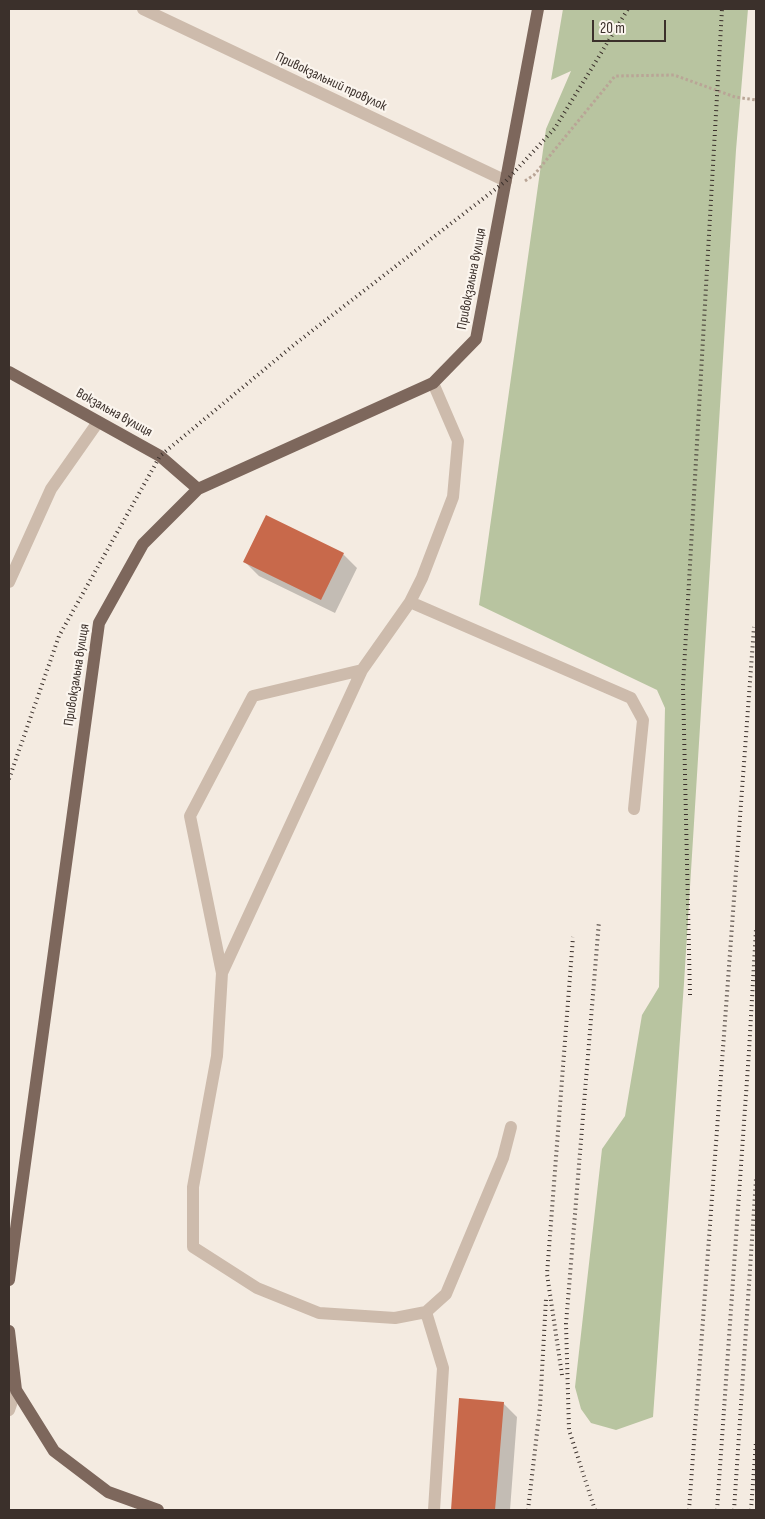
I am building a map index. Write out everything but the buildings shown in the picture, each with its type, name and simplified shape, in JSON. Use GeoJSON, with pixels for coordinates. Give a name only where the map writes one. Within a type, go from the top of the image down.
{"type":"FeatureCollection","features":[{"type":"Feature","properties":{"kind":"main road","name":"Привокзальна вулиця"},"geometry":{"type":"LineString","coordinates":[[9,1280],[99,623],[143,544],[198,489],[433,383],[476,339],[538,9]]}},
{"type":"Feature","properties":{"kind":"main road","name":"Вокзальна вулиця"},"geometry":{"type":"LineString","coordinates":[[9,372],[160,456],[198,489]]}},
{"type":"Feature","properties":{"kind":"main road"},"geometry":{"type":"LineString","coordinates":[[9,1331],[16,1390],[54,1451],[108,1492],[158,1510]]}},
{"type":"Feature","properties":{"kind":"street","name":"Привокзальний провулок"},"geometry":{"type":"LineString","coordinates":[[143,9],[505,188]]}},
{"type":"Feature","properties":{"kind":"street"},"geometry":{"type":"LineString","coordinates":[[222,973],[362,670],[410,602],[422,578],[453,497],[458,441],[433,383]]}},
{"type":"Feature","properties":{"kind":"street"},"geometry":{"type":"LineString","coordinates":[[9,582],[51,489],[98,422]]}},
{"type":"Feature","properties":{"kind":"street"},"geometry":{"type":"LineString","coordinates":[[410,602],[631,698],[643,720],[634,809]]}},
{"type":"Feature","properties":{"kind":"street"},"geometry":{"type":"LineString","coordinates":[[362,670],[253,696],[190,816],[222,973],[217,1056],[193,1187],[193,1247],[257,1288],[319,1313],[395,1318],[426,1312],[446,1294],[504,1158],[511,1127]]}},
{"type":"Feature","properties":{"kind":"street"},"geometry":{"type":"LineString","coordinates":[[426,1312],[444,1368],[434,1510]]}},
{"type":"Feature","properties":{"kind":"street"},"geometry":{"type":"LineString","coordinates":[[9,1410],[16,1390]]}},
{"type":"Feature","properties":{"kind":"path"},"geometry":{"type":"LineString","coordinates":[[505,188],[534,175],[615,76],[674,75],[735,97],[756,100]]}},
{"type":"Feature","properties":{"kind":"green space"},"geometry":{"type":"Polygon","coordinates":[[[563,9],[748,9],[736,150],[684,983],[653,1417],[616,1430],[591,1423],[581,1409],[575,1387],[602,1149],[625,1116],[642,1015],[659,987],[665,708],[657,690],[479,605],[546,129],[571,71],[551,80],[563,9]]]}},
{"type":"Feature","properties":{"kind":"railway"},"geometry":{"type":"LineString","coordinates":[[9,779],[59,636],[160,456],[295,344],[506,181],[555,128],[628,9]]}},
{"type":"Feature","properties":{"kind":"railway"},"geometry":{"type":"LineString","coordinates":[[690,995],[683,686],[722,9]]}},
{"type":"Feature","properties":{"kind":"railway"},"geometry":{"type":"LineString","coordinates":[[689,1510],[754,627]]}},
{"type":"Feature","properties":{"kind":"railway"},"geometry":{"type":"LineString","coordinates":[[595,1510],[569,1430],[566,1324],[599,921]]}},
{"type":"Feature","properties":{"kind":"railway"},"geometry":{"type":"LineString","coordinates":[[717,1510],[756,929]]}},
{"type":"Feature","properties":{"kind":"railway"},"geometry":{"type":"LineString","coordinates":[[562,1375],[547,1274],[573,937]]}},
{"type":"Feature","properties":{"kind":"railway"},"geometry":{"type":"LineString","coordinates":[[734,1510],[756,1179]]}},
{"type":"Feature","properties":{"kind":"railway"},"geometry":{"type":"LineString","coordinates":[[528,1510],[540,1407],[546,1299]]}},
{"type":"Feature","properties":{"kind":"railway"},"geometry":{"type":"LineString","coordinates":[[751,1510],[756,1441]]}}]}
